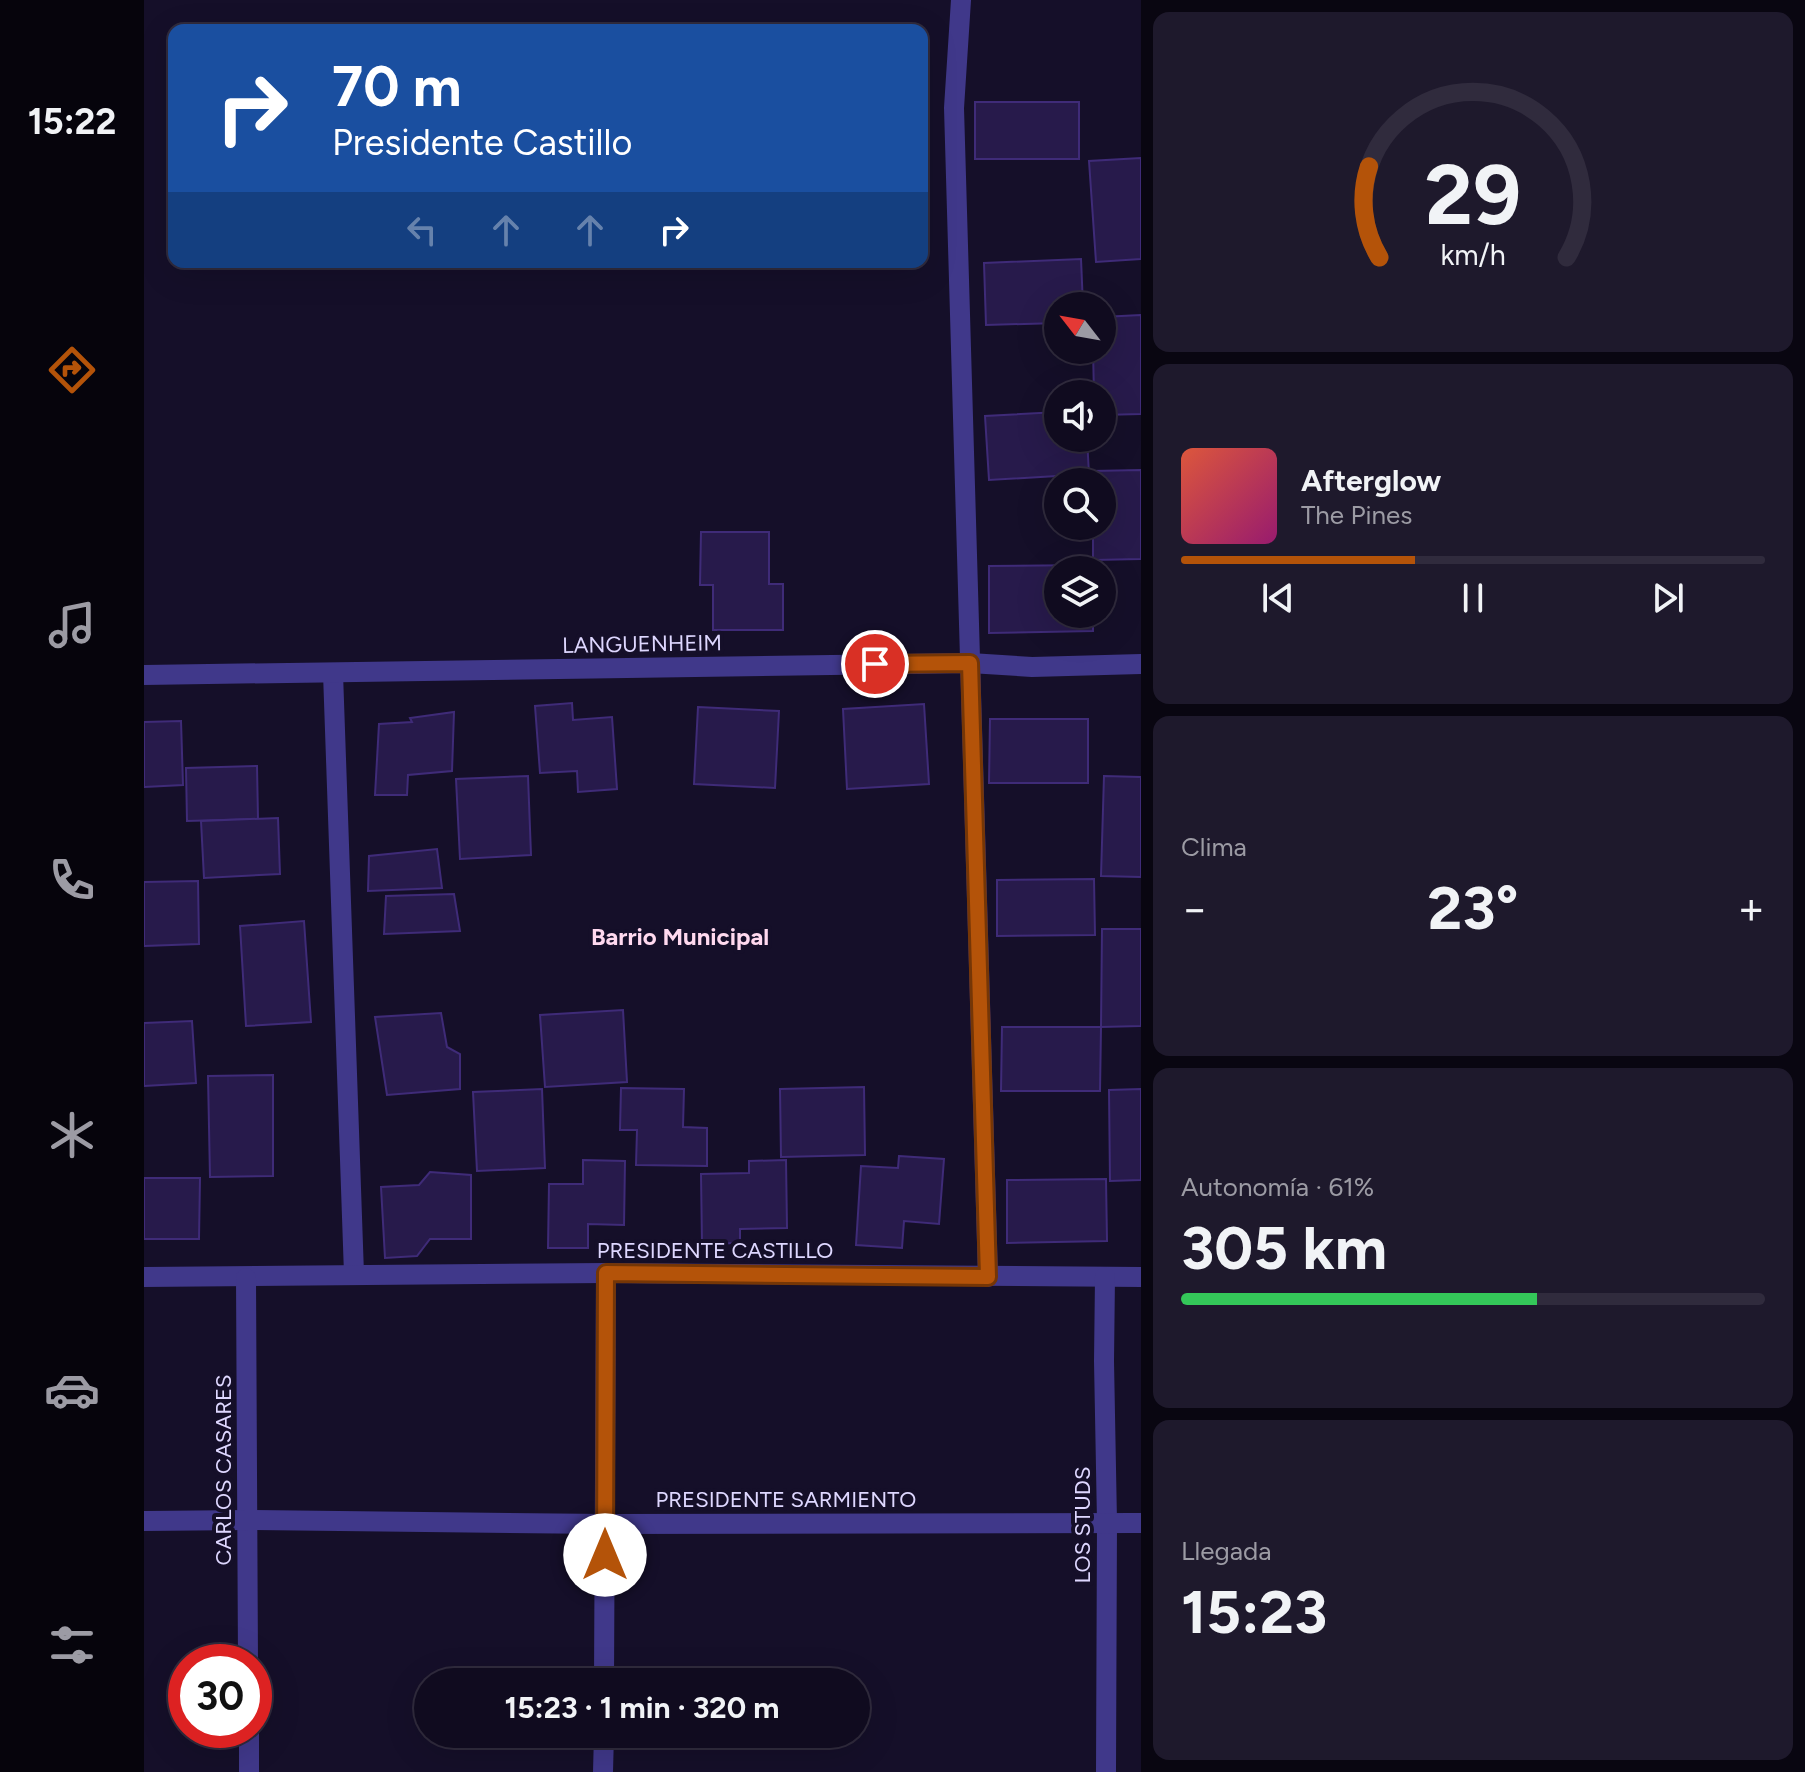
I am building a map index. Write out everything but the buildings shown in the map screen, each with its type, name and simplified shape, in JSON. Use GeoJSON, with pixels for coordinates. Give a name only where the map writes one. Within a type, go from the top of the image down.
{"type":"FeatureCollection","features":[{"type":"Feature","properties":{"kind":"street"},"geometry":{"type":"LineString","coordinates":[[961,0],[954,108],[988,1277]]}},
{"type":"Feature","properties":{"kind":"street","name":"LANGUENHEIM"},"geometry":{"type":"LineString","coordinates":[[144,675],[970,663],[1032,667],[1141,664]]}},
{"type":"Feature","properties":{"kind":"street"},"geometry":{"type":"LineString","coordinates":[[333,673],[354,1274]]}},
{"type":"Feature","properties":{"kind":"street"},"geometry":{"type":"LineString","coordinates":[[604,1668],[606,1273]]}},
{"type":"Feature","properties":{"kind":"street","name":"PRESIDENTE CASTILLO"},"geometry":{"type":"LineString","coordinates":[[144,1277],[606,1273],[1141,1277]]}},
{"type":"Feature","properties":{"kind":"street","name":"LOS STUDS"},"geometry":{"type":"LineString","coordinates":[[1105,1277],[1106,1772]]}},
{"type":"Feature","properties":{"kind":"street","name":"CARLOS CASARES"},"geometry":{"type":"LineString","coordinates":[[246,1278],[248,1644]]}},
{"type":"Feature","properties":{"kind":"street","name":"PRESIDENTE SARMIENTO"},"geometry":{"type":"LineString","coordinates":[[144,1521],[1141,1523]]}},
{"type":"Feature","properties":{"kind":"street"},"geometry":{"type":"LineString","coordinates":[[249,1748],[249,1772]]}},
{"type":"Feature","properties":{"kind":"street"},"geometry":{"type":"LineString","coordinates":[[603,1772],[604,1748]]}},
{"type":"Feature","properties":{"kind":"district","name":"Barrio Municipal"},"geometry":{"type":"Point","coordinates":[680,936]}},
{"type":"Feature","properties":{"kind":"route"},"geometry":{"type":"LineString","coordinates":[[605,1555],[606,1273],[988,1277],[970,663],[875,664]]}}]}
